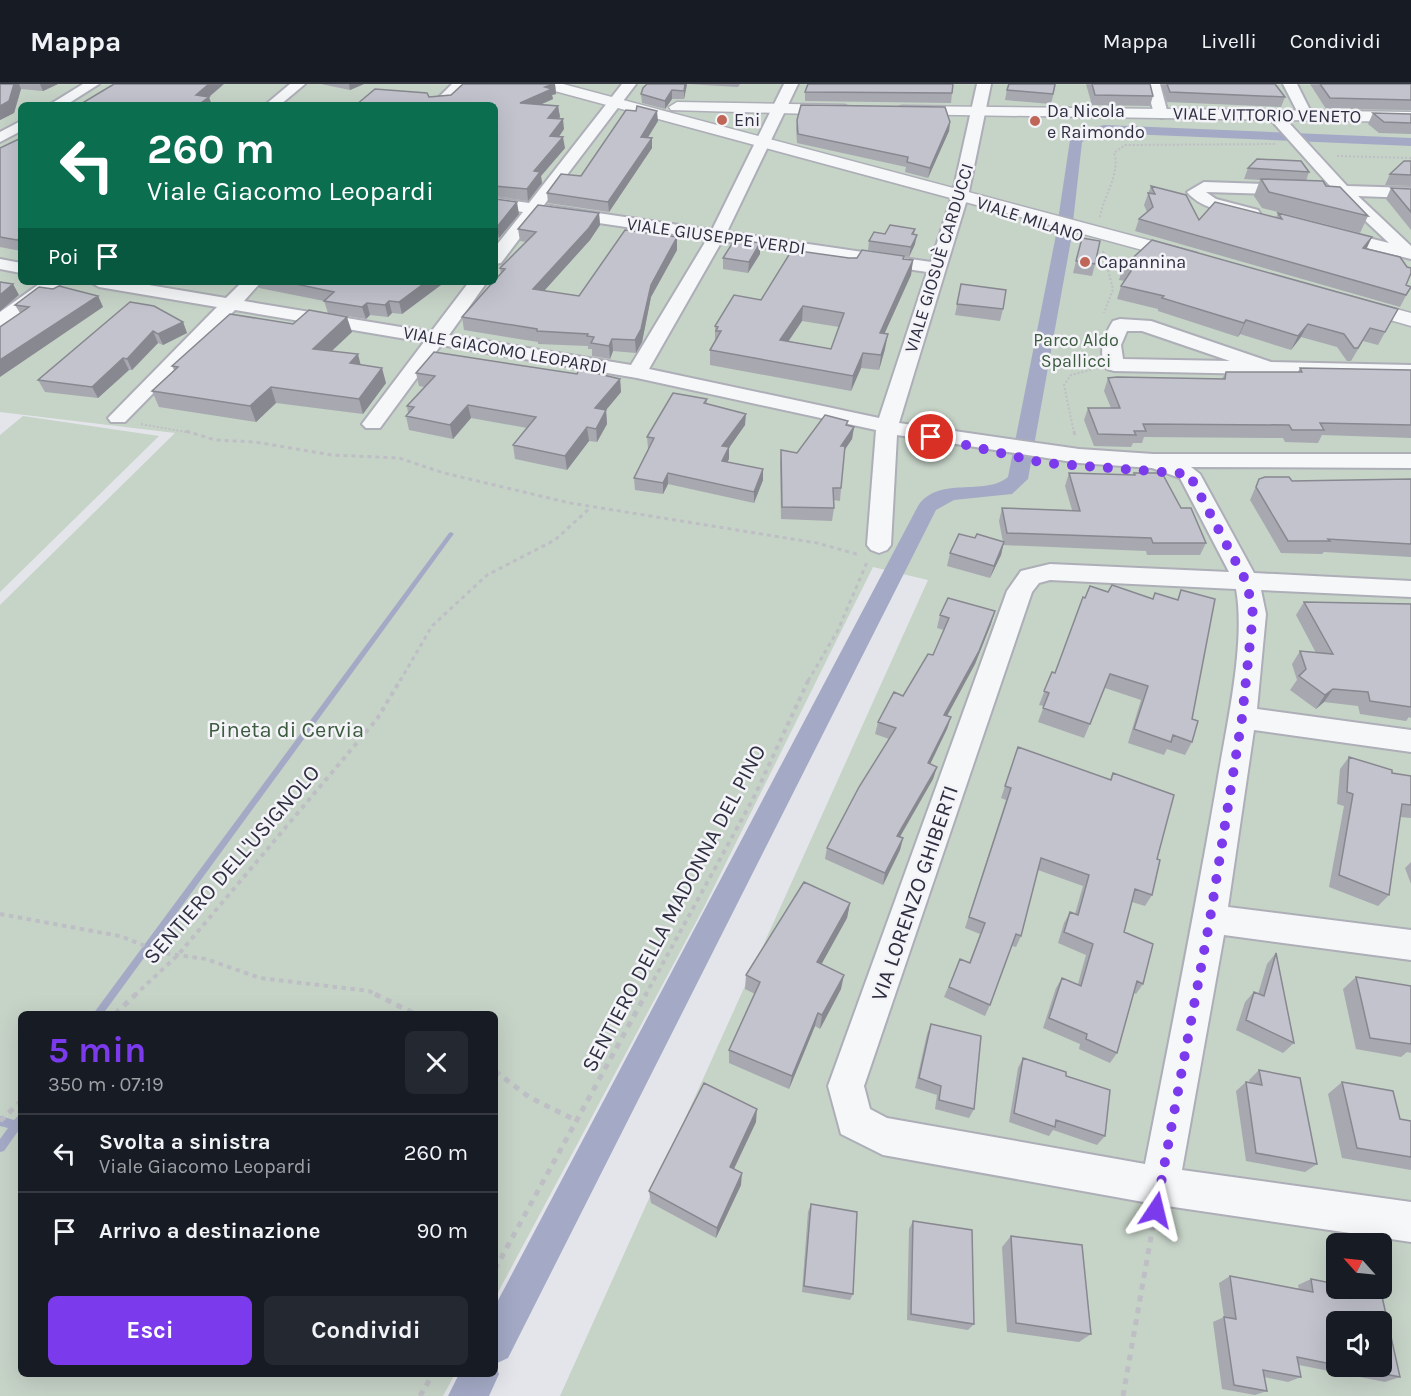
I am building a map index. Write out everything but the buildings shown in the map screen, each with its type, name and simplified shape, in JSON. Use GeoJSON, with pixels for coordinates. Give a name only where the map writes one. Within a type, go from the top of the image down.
{"type":"FeatureCollection","features":[{"type":"Feature","properties":{"kind":"street"},"geometry":{"type":"LineString","coordinates":[[61,102],[92,84]]}},
{"type":"Feature","properties":{"kind":"street"},"geometry":{"type":"LineString","coordinates":[[276,102],[298,84]]}},
{"type":"Feature","properties":{"kind":"street"},"geometry":{"type":"LineString","coordinates":[[441,102],[460,84]]}},
{"type":"Feature","properties":{"kind":"street","name":"VIALE MILANO"},"geometry":{"type":"LineString","coordinates":[[545,84],[621,104],[658,110],[1208,267]]}},
{"type":"Feature","properties":{"kind":"street"},"geometry":{"type":"LineString","coordinates":[[498,255],[532,209],[621,104],[628,84]]}},
{"type":"Feature","properties":{"kind":"street"},"geometry":{"type":"LineString","coordinates":[[638,372],[717,236],[791,84]]}},
{"type":"Feature","properties":{"kind":"street","name":"VIALE GIOSUÈ CARDUCCI"},"geometry":{"type":"LineString","coordinates":[[874,551],[897,429],[937,268],[960,196],[984,84]]}},
{"type":"Feature","properties":{"kind":"street"},"geometry":{"type":"LineString","coordinates":[[1153,84],[1161,114]]}},
{"type":"Feature","properties":{"kind":"street"},"geometry":{"type":"LineString","coordinates":[[1290,84],[1306,116]]}},
{"type":"Feature","properties":{"kind":"street"},"geometry":{"type":"LineString","coordinates":[[658,110],[779,108],[858,110]]}},
{"type":"Feature","properties":{"kind":"street","name":"VIALE VITTORIO VENETO"},"geometry":{"type":"LineString","coordinates":[[881,110],[1411,117]]}},
{"type":"Feature","properties":{"kind":"street"},"geometry":{"type":"LineString","coordinates":[[1274,115],[1343,191],[1411,254]]}},
{"type":"Feature","properties":{"kind":"street"},"geometry":{"type":"LineString","coordinates":[[2,135],[18,127]]}},
{"type":"Feature","properties":{"kind":"street"},"geometry":{"type":"LineString","coordinates":[[2,135],[18,136]]}},
{"type":"Feature","properties":{"kind":"street"},"geometry":{"type":"LineString","coordinates":[[1264,216],[1210,201],[1195,192],[1204,187],[1411,193]]}},
{"type":"Feature","properties":{"kind":"street","name":"VIALE GIUSEPPE VERDI"},"geometry":{"type":"LineString","coordinates":[[498,203],[937,268]]}},
{"type":"Feature","properties":{"kind":"street"},"geometry":{"type":"LineString","coordinates":[[1318,230],[1411,254]]}},
{"type":"Feature","properties":{"kind":"street"},"geometry":{"type":"LineString","coordinates":[[0,264],[18,267]]}},
{"type":"Feature","properties":{"kind":"street"},"geometry":{"type":"LineString","coordinates":[[0,321],[50,285]]}},
{"type":"Feature","properties":{"kind":"street","name":"VIALE GIACOMO LEOPARDI"},"geometry":{"type":"LineString","coordinates":[[117,285],[638,372],[897,429],[1044,456],[1189,474],[1411,475]]}},
{"type":"Feature","properties":{"kind":"street"},"geometry":{"type":"LineString","coordinates":[[118,418],[249,285]]}},
{"type":"Feature","properties":{"kind":"street"},"geometry":{"type":"LineString","coordinates":[[373,424],[476,285]]}},
{"type":"Feature","properties":{"kind":"street"},"geometry":{"type":"LineString","coordinates":[[1411,320],[1331,303],[1411,332]]}},
{"type":"Feature","properties":{"kind":"street"},"geometry":{"type":"LineString","coordinates":[[1274,370],[1144,325],[1120,325],[1111,345],[1114,365],[1274,370],[1411,371]]}},
{"type":"Feature","properties":{"kind":"street","name":"VIALE GIACOMO LEOPARDI"},"geometry":{"type":"LineString","coordinates":[[1044,456],[1153,461],[1277,459],[1411,461]]}},
{"type":"Feature","properties":{"kind":"street"},"geometry":{"type":"LineString","coordinates":[[1189,474],[1197,464],[1243,465],[1277,459]]}},
{"type":"Feature","properties":{"kind":"street"},"geometry":{"type":"LineString","coordinates":[[1153,461],[1189,474],[1247,583],[1253,614],[1242,718],[1210,919],[1160,1186],[1411,1222]]}},
{"type":"Feature","properties":{"kind":"street","name":"VIA LORENZO GHIBERTI"},"geometry":{"type":"LineString","coordinates":[[1160,1186],[884,1136],[854,1121],[846,1086],[1020,591],[1030,577],[1050,573],[1247,583]]}},
{"type":"Feature","properties":{"kind":"street"},"geometry":{"type":"LineString","coordinates":[[1247,583],[1411,589]]}},
{"type":"Feature","properties":{"kind":"street"},"geometry":{"type":"LineString","coordinates":[[1242,718],[1411,741]]}},
{"type":"Feature","properties":{"kind":"street"},"geometry":{"type":"LineString","coordinates":[[1210,919],[1411,945]]}},
{"type":"Feature","properties":{"kind":"path"},"geometry":{"type":"LineString","coordinates":[[1302,145],[1411,158]]}},
{"type":"Feature","properties":{"kind":"path"},"geometry":{"type":"LineString","coordinates":[[118,418],[182,430],[215,440],[255,442],[332,455],[399,458],[444,473],[591,507],[874,551]]}},
{"type":"Feature","properties":{"kind":"path","name":"SENTIERO DELL'USIGNOLO"},"geometry":{"type":"LineString","coordinates":[[118,1011],[178,955],[378,719],[432,626],[487,575],[555,540],[591,507]]}},
{"type":"Feature","properties":{"kind":"path","name":"SENTIERO DELLA MADONNA DEL PINO"},"geometry":{"type":"LineString","coordinates":[[498,1264],[753,797],[809,678],[838,630],[874,551]]}},
{"type":"Feature","properties":{"kind":"path"},"geometry":{"type":"LineString","coordinates":[[0,914],[120,936],[163,953],[206,959],[260,978],[369,991],[409,1011]]}},
{"type":"Feature","properties":{"kind":"path"},"geometry":{"type":"LineString","coordinates":[[498,1073],[529,1097],[577,1121]]}},
{"type":"Feature","properties":{"kind":"path"},"geometry":{"type":"LineString","coordinates":[[0,1121],[18,1104]]}},
{"type":"Feature","properties":{"kind":"path"},"geometry":{"type":"LineString","coordinates":[[1123,1396],[1160,1186]]}},
{"type":"Feature","properties":{"kind":"path"},"geometry":{"type":"LineString","coordinates":[[420,1396],[431,1377]]}},
{"type":"Feature","properties":{"kind":"green space"},"geometry":{"type":"Polygon","coordinates":[[[0,84],[1411,84],[1411,1396],[560,1396],[928,580],[873,567],[704,907],[498,1292],[498,1011],[18,1011],[18,1377],[453,1377],[443,1396],[0,1396],[0,605],[175,433],[0,412],[0,84]]]}},
{"type":"Feature","properties":{"kind":"green space"},"geometry":{"type":"Polygon","coordinates":[[[23,416],[159,436],[0,592],[0,435],[23,416]]]}},
{"type":"Feature","properties":{"kind":"waterway"},"geometry":{"type":"LineString","coordinates":[[498,1339],[928,506],[949,494],[1005,490],[1018,479],[1063,240],[1076,140],[1087,133],[1104,129],[1411,142]]}},
{"type":"Feature","properties":{"kind":"waterway"},"geometry":{"type":"LineString","coordinates":[[100,1011],[451,534]]}},
{"type":"Feature","properties":{"kind":"waterway"},"geometry":{"type":"LineString","coordinates":[[0,1121],[16,1125]]}},
{"type":"Feature","properties":{"kind":"waterway"},"geometry":{"type":"LineString","coordinates":[[0,1147],[18,1123]]}},
{"type":"Feature","properties":{"kind":"waterway"},"geometry":{"type":"LineString","coordinates":[[468,1396],[478,1377]]}},
{"type":"Feature","properties":{"kind":"place","name":"Eni"},"geometry":{"type":"Point","coordinates":[722,120]}},
{"type":"Feature","properties":{"kind":"place","name":"Da Nicola e Raimondo"},"geometry":{"type":"Point","coordinates":[1035,121]}},
{"type":"Feature","properties":{"kind":"place","name":"Capannina"},"geometry":{"type":"Point","coordinates":[1085,262]}},
{"type":"Feature","properties":{"kind":"route"},"geometry":{"type":"LineString","coordinates":[[931,437],[1001,455],[1044,463],[1080,468],[1189,474],[1247,583],[1253,614],[1242,718],[1210,919],[1156,1210]]}},
{"type":"Feature","properties":{"kind":"park label","name":"Parco Aldo Spallicci"},"geometry":{"type":"Point","coordinates":[1076,350]}},
{"type":"Feature","properties":{"kind":"park label","name":"Pineta di Cervia"},"geometry":{"type":"Point","coordinates":[286,729]}}]}
